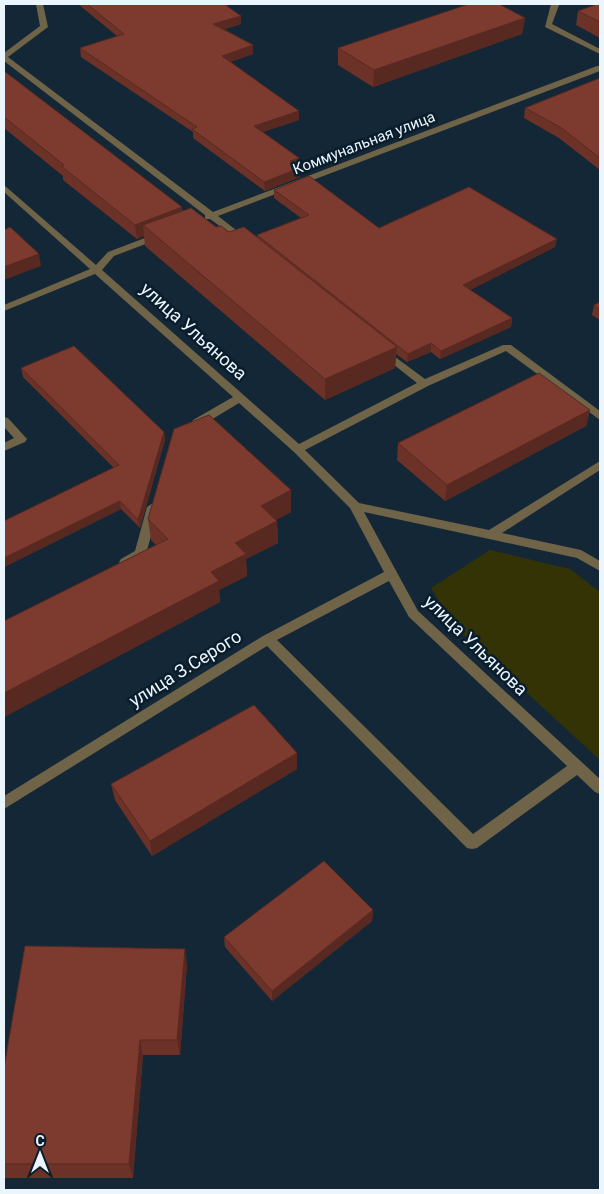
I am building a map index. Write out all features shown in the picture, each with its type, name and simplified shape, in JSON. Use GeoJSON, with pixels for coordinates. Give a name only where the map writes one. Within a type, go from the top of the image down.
{"type":"FeatureCollection","features":[{"type":"Feature","properties":{"kind":"street"},"geometry":{"type":"LineString","coordinates":[[39,4],[44,27],[4,57],[252,246]]}},
{"type":"Feature","properties":{"kind":"street"},"geometry":{"type":"LineString","coordinates":[[554,4],[548,25],[600,52]]}},
{"type":"Feature","properties":{"kind":"street","name":"Коммунальная улица"},"geometry":{"type":"LineString","coordinates":[[195,222],[600,68]]}},
{"type":"Feature","properties":{"kind":"street","name":"улица Ульянова"},"geometry":{"type":"LineString","coordinates":[[4,188],[298,449],[355,506],[413,614],[600,788]]}},
{"type":"Feature","properties":{"kind":"street"},"geometry":{"type":"LineString","coordinates":[[4,308],[97,270],[111,254],[167,233]]}},
{"type":"Feature","properties":{"kind":"street"},"geometry":{"type":"LineString","coordinates":[[377,346],[424,384]]}},
{"type":"Feature","properties":{"kind":"street"},"geometry":{"type":"LineString","coordinates":[[298,449],[424,384],[507,347],[600,416]]}},
{"type":"Feature","properties":{"kind":"street"},"geometry":{"type":"LineString","coordinates":[[190,428],[240,398]]}},
{"type":"Feature","properties":{"kind":"street"},"geometry":{"type":"LineString","coordinates":[[4,421],[22,439],[4,447]]}},
{"type":"Feature","properties":{"kind":"street"},"geometry":{"type":"LineString","coordinates":[[490,535],[600,465]]}},
{"type":"Feature","properties":{"kind":"street"},"geometry":{"type":"LineString","coordinates":[[114,568],[140,554],[158,491]]}},
{"type":"Feature","properties":{"kind":"street"},"geometry":{"type":"LineString","coordinates":[[355,506],[581,554],[600,567]]}},
{"type":"Feature","properties":{"kind":"street","name":"улица З.Серого"},"geometry":{"type":"LineString","coordinates":[[4,803],[268,639],[391,574]]}},
{"type":"Feature","properties":{"kind":"street"},"geometry":{"type":"LineString","coordinates":[[268,639],[472,843],[577,767]]}},
{"type":"Feature","properties":{"kind":"shaded area"},"geometry":{"type":"Polygon","coordinates":[[[490,550],[570,569],[600,592],[600,760],[451,623],[431,588],[490,550]]]}},
{"type":"Feature","properties":{"kind":"building"},"geometry":{"type":"Polygon","coordinates":[[[87,4],[224,4],[241,16],[213,24],[253,45],[222,56],[299,111],[254,126],[299,158],[290,161],[300,168],[264,182],[192,129],[197,127],[80,48],[124,34],[87,4]]]}},
{"type":"Feature","properties":{"kind":"building"},"geometry":{"type":"Polygon","coordinates":[[[469,4],[499,4],[525,18],[374,70],[338,48],[469,4]]]}},
{"type":"Feature","properties":{"kind":"building"},"geometry":{"type":"Polygon","coordinates":[[[600,4],[600,22],[578,11],[600,4]]]}},
{"type":"Feature","properties":{"kind":"building"},"geometry":{"type":"Polygon","coordinates":[[[4,71],[182,207],[135,225],[61,166],[64,165],[4,117],[4,71]]]}},
{"type":"Feature","properties":{"kind":"building"},"geometry":{"type":"Polygon","coordinates":[[[600,78],[600,158],[560,127],[525,108],[600,78]]]}},
{"type":"Feature","properties":{"kind":"building"},"geometry":{"type":"Polygon","coordinates":[[[309,176],[379,228],[469,187],[557,239],[463,285],[512,318],[441,351],[431,343],[408,354],[257,235],[309,215],[274,190],[309,176]]]}},
{"type":"Feature","properties":{"kind":"building"},"geometry":{"type":"Polygon","coordinates":[[[191,208],[216,227],[221,226],[229,232],[244,227],[397,347],[325,379],[143,225],[191,208]]]}},
{"type":"Feature","properties":{"kind":"building"},"geometry":{"type":"Polygon","coordinates":[[[10,227],[39,254],[4,267],[4,230],[10,227]]]}},
{"type":"Feature","properties":{"kind":"building"},"geometry":{"type":"Polygon","coordinates":[[[600,302],[600,310],[594,305],[600,302]]]}},
{"type":"Feature","properties":{"kind":"building"},"geometry":{"type":"Polygon","coordinates":[[[74,346],[164,432],[138,520],[120,501],[4,558],[4,521],[119,465],[21,368],[74,346]]]}},
{"type":"Feature","properties":{"kind":"building"},"geometry":{"type":"Polygon","coordinates":[[[539,373],[590,410],[447,485],[398,443],[539,373]]]}},
{"type":"Feature","properties":{"kind":"building"},"geometry":{"type":"Polygon","coordinates":[[[209,415],[291,490],[261,506],[277,521],[235,543],[246,554],[211,572],[219,581],[4,693],[4,621],[168,539],[148,519],[174,429],[209,415]]]}},
{"type":"Feature","properties":{"kind":"building"},"geometry":{"type":"Polygon","coordinates":[[[254,705],[297,753],[150,841],[111,784],[254,705]]]}},
{"type":"Feature","properties":{"kind":"building"},"geometry":{"type":"Polygon","coordinates":[[[324,861],[373,910],[272,991],[224,937],[324,861]]]}},
{"type":"Feature","properties":{"kind":"building"},"geometry":{"type":"Polygon","coordinates":[[[25,946],[185,949],[177,1040],[140,1040],[129,1164],[4,1164],[4,1068],[25,946]]]}}]}
